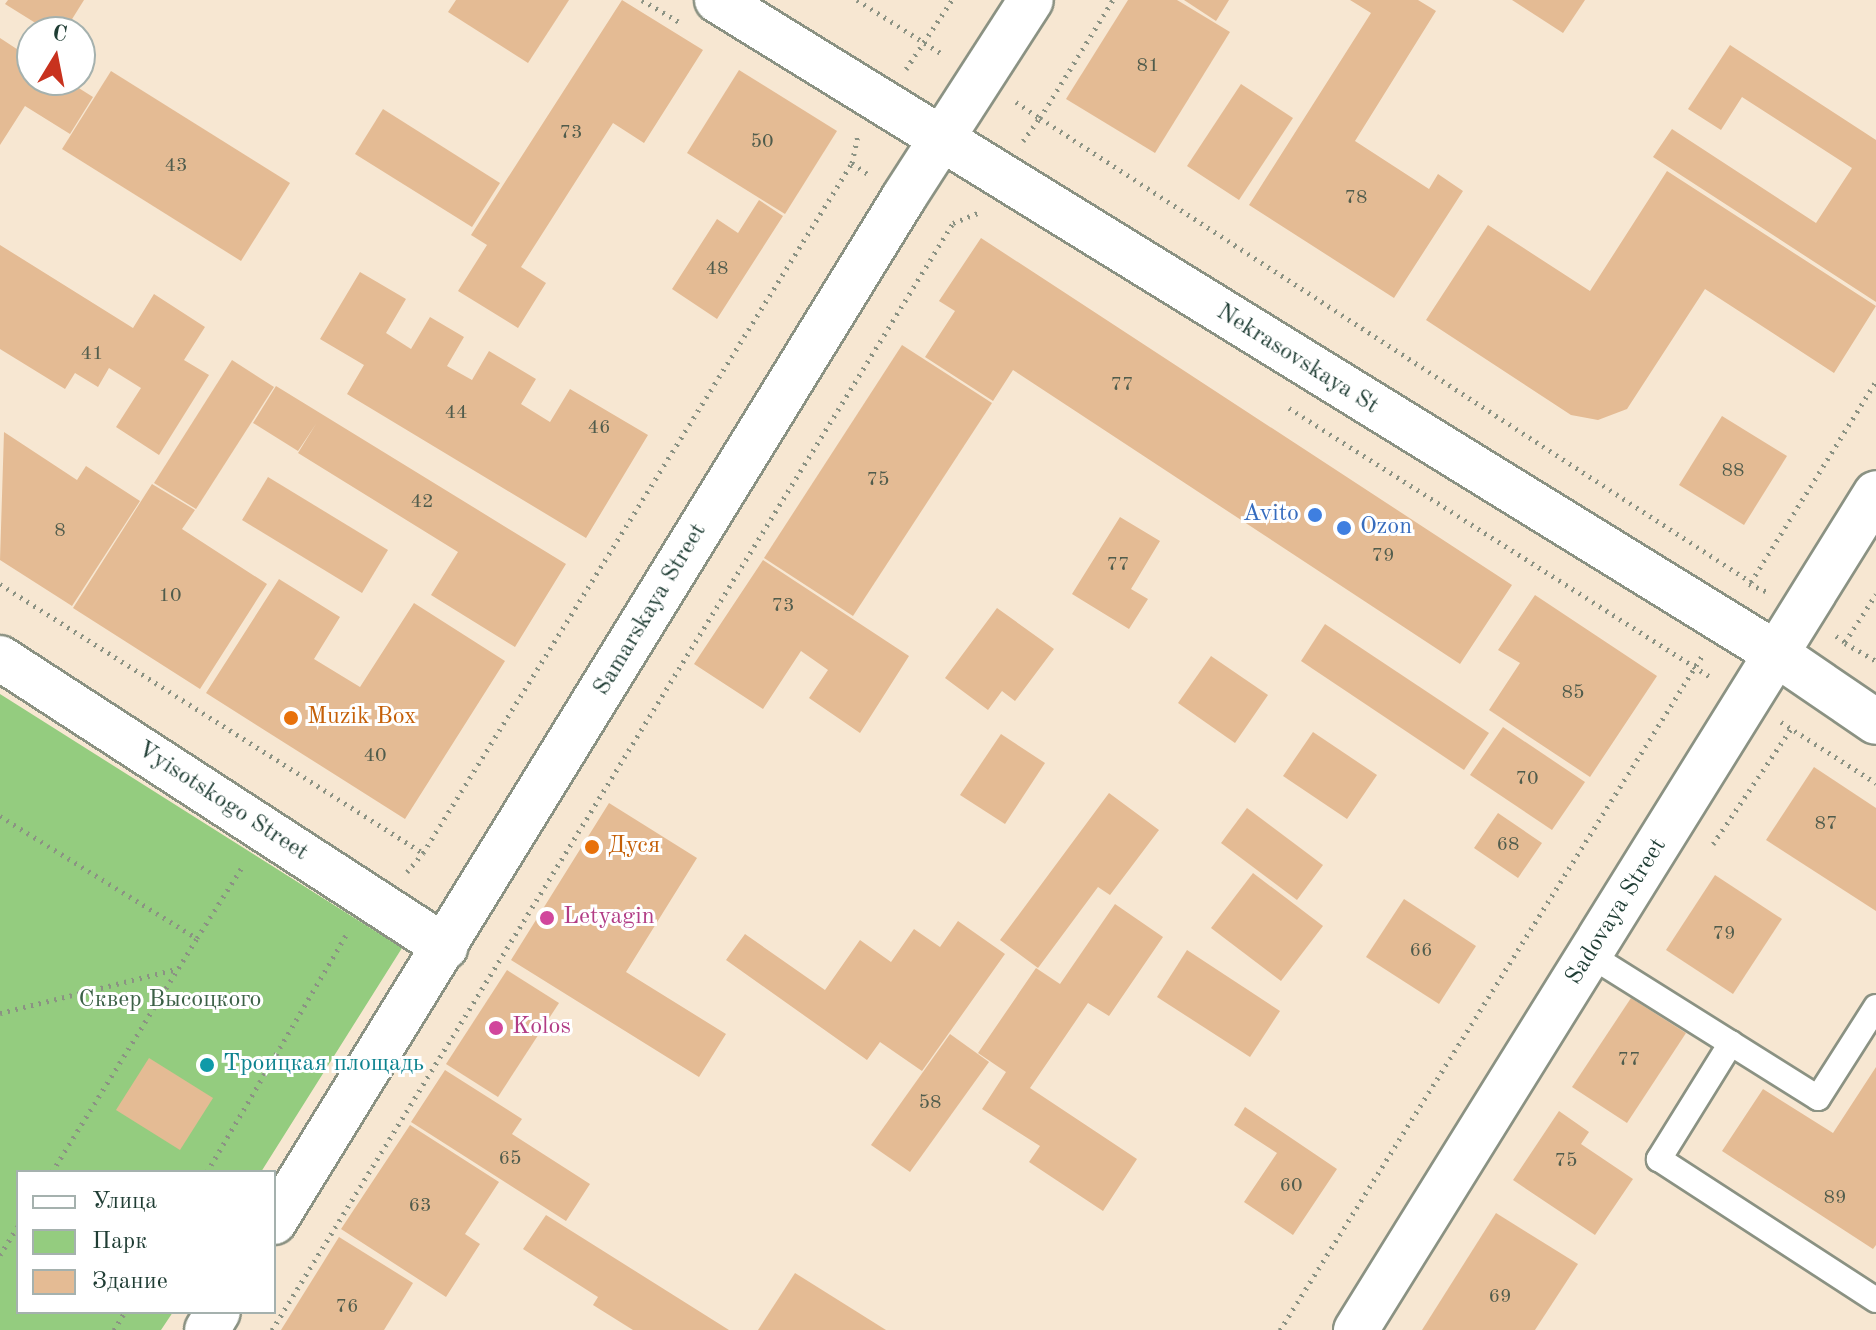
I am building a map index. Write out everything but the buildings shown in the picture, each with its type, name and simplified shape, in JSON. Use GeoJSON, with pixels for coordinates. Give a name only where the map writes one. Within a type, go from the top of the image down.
{"type":"FeatureCollection","features":[{"type":"Feature","properties":{"kind":"street","name":"Samarskaya Street"},"geometry":{"type":"LineString","coordinates":[[276,1219],[1031,0]]}},
{"type":"Feature","properties":{"kind":"street","name":"Nekrasovskaya St"},"geometry":{"type":"LineString","coordinates":[[700,12],[941,141],[1775,653],[1876,722]]}},
{"type":"Feature","properties":{"kind":"street","name":"Sadovaya Street"},"geometry":{"type":"LineString","coordinates":[[1356,1330],[1876,493]]}},
{"type":"Feature","properties":{"kind":"street","name":"Vyisotskogo Street"},"geometry":{"type":"LineString","coordinates":[[0,658],[445,947]]}},
{"type":"Feature","properties":{"kind":"lane"},"geometry":{"type":"LineString","coordinates":[[1590,955],[1818,1098],[1876,1007]]}},
{"type":"Feature","properties":{"kind":"lane"},"geometry":{"type":"LineString","coordinates":[[1731,1043],[1659,1159],[1876,1300]]}},
{"type":"Feature","properties":{"kind":"path"},"geometry":{"type":"LineString","coordinates":[[642,0],[700,12]]}},
{"type":"Feature","properties":{"kind":"path"},"geometry":{"type":"LineString","coordinates":[[857,0],[924,43],[952,0]]}},
{"type":"Feature","properties":{"kind":"path"},"geometry":{"type":"LineString","coordinates":[[1040,118],[1751,582]]}},
{"type":"Feature","properties":{"kind":"path"},"geometry":{"type":"LineString","coordinates":[[208,1170],[349,929],[368,928],[380,905],[423,853],[852,163],[859,131]]}},
{"type":"Feature","properties":{"kind":"path"},"geometry":{"type":"LineString","coordinates":[[272,1330],[953,223],[981,212]]}},
{"type":"Feature","properties":{"kind":"path"},"geometry":{"type":"LineString","coordinates":[[1280,1330],[1876,381]]}},
{"type":"Feature","properties":{"kind":"path"},"geometry":{"type":"LineString","coordinates":[[1277,401],[1876,783]]}},
{"type":"Feature","properties":{"kind":"path"},"geometry":{"type":"LineString","coordinates":[[0,584],[423,853]]}},
{"type":"Feature","properties":{"kind":"path"},"geometry":{"type":"LineString","coordinates":[[0,816],[197,938]]}},
{"type":"Feature","properties":{"kind":"path"},"geometry":{"type":"LineString","coordinates":[[53,1170],[244,863]]}},
{"type":"Feature","properties":{"kind":"path"},"geometry":{"type":"LineString","coordinates":[[0,1013],[178,969]]}},
{"type":"Feature","properties":{"kind":"path"},"geometry":{"type":"LineString","coordinates":[[0,1255],[16,1229]]}},
{"type":"Feature","properties":{"kind":"green space","name":"Сквер Высоцкого"},"geometry":{"type":"Polygon","coordinates":[[[0,694],[402,948],[262,1170],[16,1170],[16,1314],[172,1314],[161,1330],[0,1330],[0,694]]]}},
{"type":"Feature","properties":{"kind":"place","name":"Avito"},"geometry":{"type":"Point","coordinates":[1315,515]}},
{"type":"Feature","properties":{"kind":"place","name":"Ozon"},"geometry":{"type":"Point","coordinates":[1344,528]}},
{"type":"Feature","properties":{"kind":"place","name":"Muzik Box"},"geometry":{"type":"Point","coordinates":[291,718]}},
{"type":"Feature","properties":{"kind":"place","name":"Дуся"},"geometry":{"type":"Point","coordinates":[592,847]}},
{"type":"Feature","properties":{"kind":"place","name":"Letyagin"},"geometry":{"type":"Point","coordinates":[547,918]}},
{"type":"Feature","properties":{"kind":"place","name":"Kolos"},"geometry":{"type":"Point","coordinates":[496,1028]}},
{"type":"Feature","properties":{"kind":"place","name":"Троицкая площадь"},"geometry":{"type":"Point","coordinates":[207,1065]}}]}
